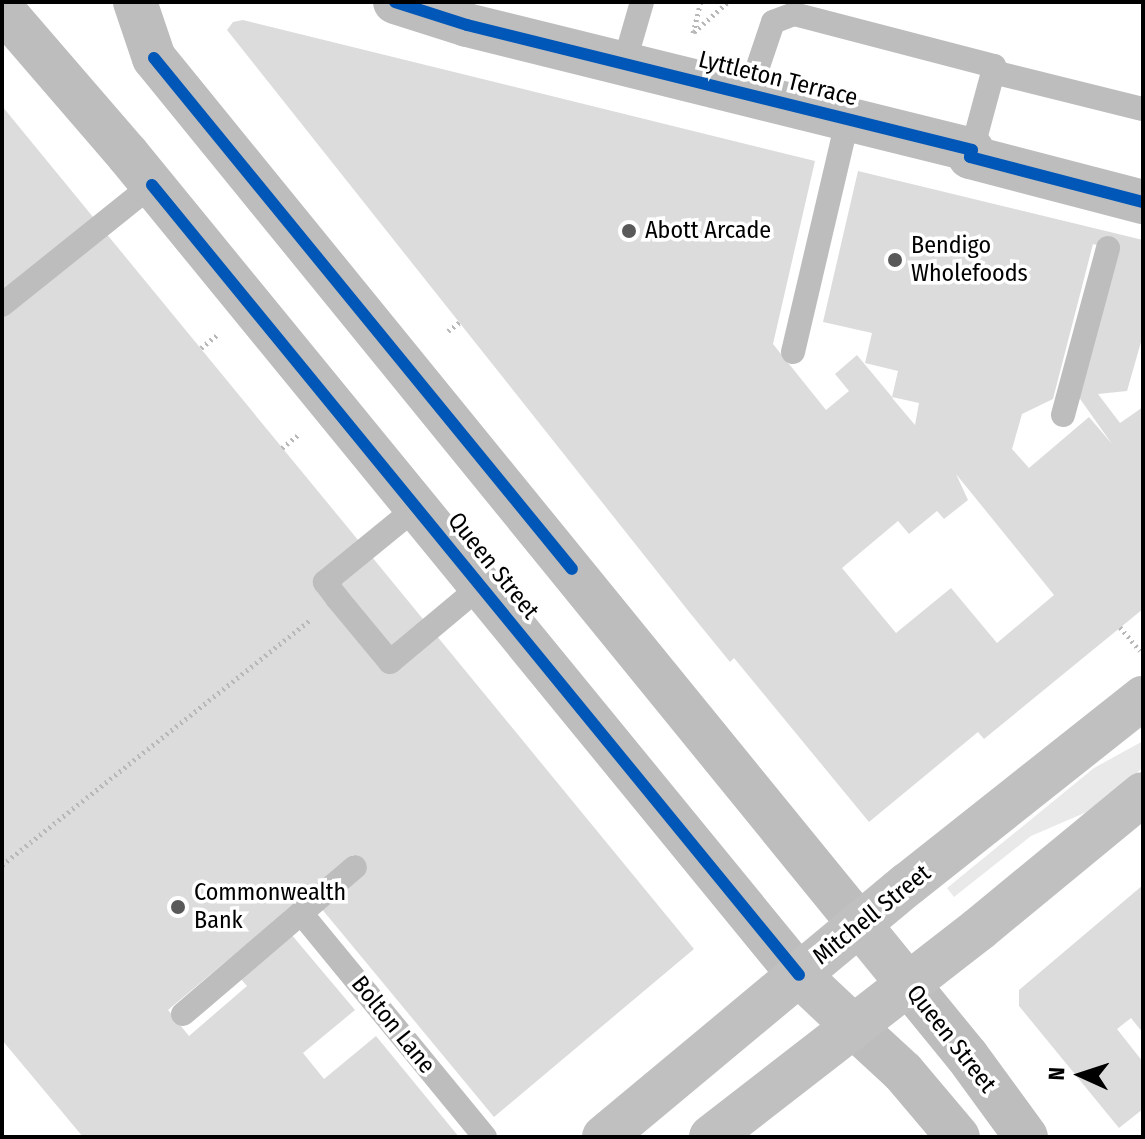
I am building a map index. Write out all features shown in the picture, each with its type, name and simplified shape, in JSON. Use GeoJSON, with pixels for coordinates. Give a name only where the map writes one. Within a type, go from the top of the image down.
{"type":"FeatureCollection","features":[{"type":"Feature","properties":{"kind":"street"},"geometry":{"type":"LineString","coordinates":[[2,8],[40,2]]}},
{"type":"Feature","properties":{"kind":"street","name":"Queen Street"},"geometry":{"type":"LineString","coordinates":[[135,2],[154,58],[967,1056],[1026,1137]]}},
{"type":"Feature","properties":{"kind":"street","name":"Lyttleton Terrace"},"geometry":{"type":"LineString","coordinates":[[395,2],[467,25],[972,150],[970,157],[1127,206]]}},
{"type":"Feature","properties":{"kind":"street","name":"Queen Street"},"geometry":{"type":"LineString","coordinates":[[2,8],[152,185],[799,975],[903,1072],[958,1137]]}},
{"type":"Feature","properties":{"kind":"street","name":"Mitchell Street"},"geometry":{"type":"LineString","coordinates":[[604,1137],[859,924],[1143,698]]}},
{"type":"Feature","properties":{"kind":"street"},"geometry":{"type":"LineString","coordinates":[[711,1137],[908,984],[1143,794]]}},
{"type":"Feature","properties":{"kind":"lane"},"geometry":{"type":"LineString","coordinates":[[624,64],[642,2]]}},
{"type":"Feature","properties":{"kind":"lane"},"geometry":{"type":"LineString","coordinates":[[749,93],[773,22],[794,14],[994,66],[972,150]]}},
{"type":"Feature","properties":{"kind":"lane"},"geometry":{"type":"LineString","coordinates":[[993,72],[1143,109]]}},
{"type":"Feature","properties":{"kind":"lane"},"geometry":{"type":"LineString","coordinates":[[793,352],[848,118]]}},
{"type":"Feature","properties":{"kind":"lane"},"geometry":{"type":"LineString","coordinates":[[2,305],[152,185]]}},
{"type":"Feature","properties":{"kind":"lane"},"geometry":{"type":"LineString","coordinates":[[1063,415],[1108,248]]}},
{"type":"Feature","properties":{"kind":"lane"},"geometry":{"type":"LineString","coordinates":[[417,507],[325,582],[337,598],[390,662],[481,586]]}},
{"type":"Feature","properties":{"kind":"lane"},"geometry":{"type":"LineString","coordinates":[[183,1014],[355,867]]}},
{"type":"Feature","properties":{"kind":"lane","name":"Bolton Lane"},"geometry":{"type":"LineString","coordinates":[[301,913],[485,1137]]}},
{"type":"Feature","properties":{"kind":"path"},"geometry":{"type":"LineString","coordinates":[[694,33],[728,2]]}},
{"type":"Feature","properties":{"kind":"path"},"geometry":{"type":"LineString","coordinates":[[448,331],[460,322]]}},
{"type":"Feature","properties":{"kind":"path"},"geometry":{"type":"LineString","coordinates":[[282,448],[306,428]]}},
{"type":"Feature","properties":{"kind":"path"},"geometry":{"type":"LineString","coordinates":[[2,865],[337,598]]}},
{"type":"Feature","properties":{"kind":"path"},"geometry":{"type":"LineString","coordinates":[[1120,627],[1143,655]]}},
{"type":"Feature","properties":{"kind":"shaded area"},"geometry":{"type":"Polygon","coordinates":[[[1143,741],[1143,768],[1089,811],[1031,836],[954,897],[947,888],[1094,768],[1143,741]]]}},
{"type":"Feature","properties":{"kind":"building"},"geometry":{"type":"Polygon","coordinates":[[[243,20],[815,161],[773,344],[826,410],[849,391],[835,374],[857,355],[892,397],[898,371],[865,363],[872,333],[823,322],[858,171],[1143,240],[1143,335],[1127,391],[1098,394],[1120,423],[1143,407],[1143,609],[984,739],[978,732],[869,822],[734,658],[730,662],[690,613],[227,30],[233,22],[243,20]],[[1093,244],[1053,399],[1022,414],[1012,449],[1029,468],[1089,417],[1112,444],[1078,396],[1114,250],[1093,244]],[[892,397],[915,425],[919,403],[892,397]],[[956,474],[968,500],[944,519],[937,511],[909,534],[898,521],[842,568],[896,633],[951,588],[997,643],[1054,595],[956,474]]]}},
{"type":"Feature","properties":{"kind":"building"},"geometry":{"type":"Polygon","coordinates":[[[2,106],[93,217],[2,292],[2,106]]]}},
{"type":"Feature","properties":{"kind":"building"},"geometry":{"type":"Polygon","coordinates":[[[105,232],[694,949],[494,1117],[321,908],[366,871],[353,855],[168,1010],[189,1036],[247,986],[239,977],[291,934],[355,1010],[303,1053],[324,1079],[376,1036],[459,1137],[83,1137],[2,1040],[2,317],[105,232]]]}},
{"type":"Feature","properties":{"kind":"building"},"geometry":{"type":"Polygon","coordinates":[[[1143,885],[1143,1033],[1131,1018],[1117,1029],[1143,1062],[1143,1109],[1119,1128],[1019,1006],[1019,990],[1143,885]]]}},
{"type":"Feature","properties":{"kind":"cycle path"},"geometry":{"type":"LineString","coordinates":[[395,2],[467,25],[972,150],[970,157],[1143,202]]}},
{"type":"Feature","properties":{"kind":"cycle path"},"geometry":{"type":"LineString","coordinates":[[154,58],[572,569]]}},
{"type":"Feature","properties":{"kind":"cycle path"},"geometry":{"type":"LineString","coordinates":[[152,185],[799,975]]}},
{"type":"Feature","properties":{"kind":"place","name":"Abott Arcade"},"geometry":{"type":"Point","coordinates":[629,231]}},
{"type":"Feature","properties":{"kind":"place","name":"Bendigo Wholefoods"},"geometry":{"type":"Point","coordinates":[895,260]}},
{"type":"Feature","properties":{"kind":"place","name":"Commonwealth Bank"},"geometry":{"type":"Point","coordinates":[178,907]}}]}
